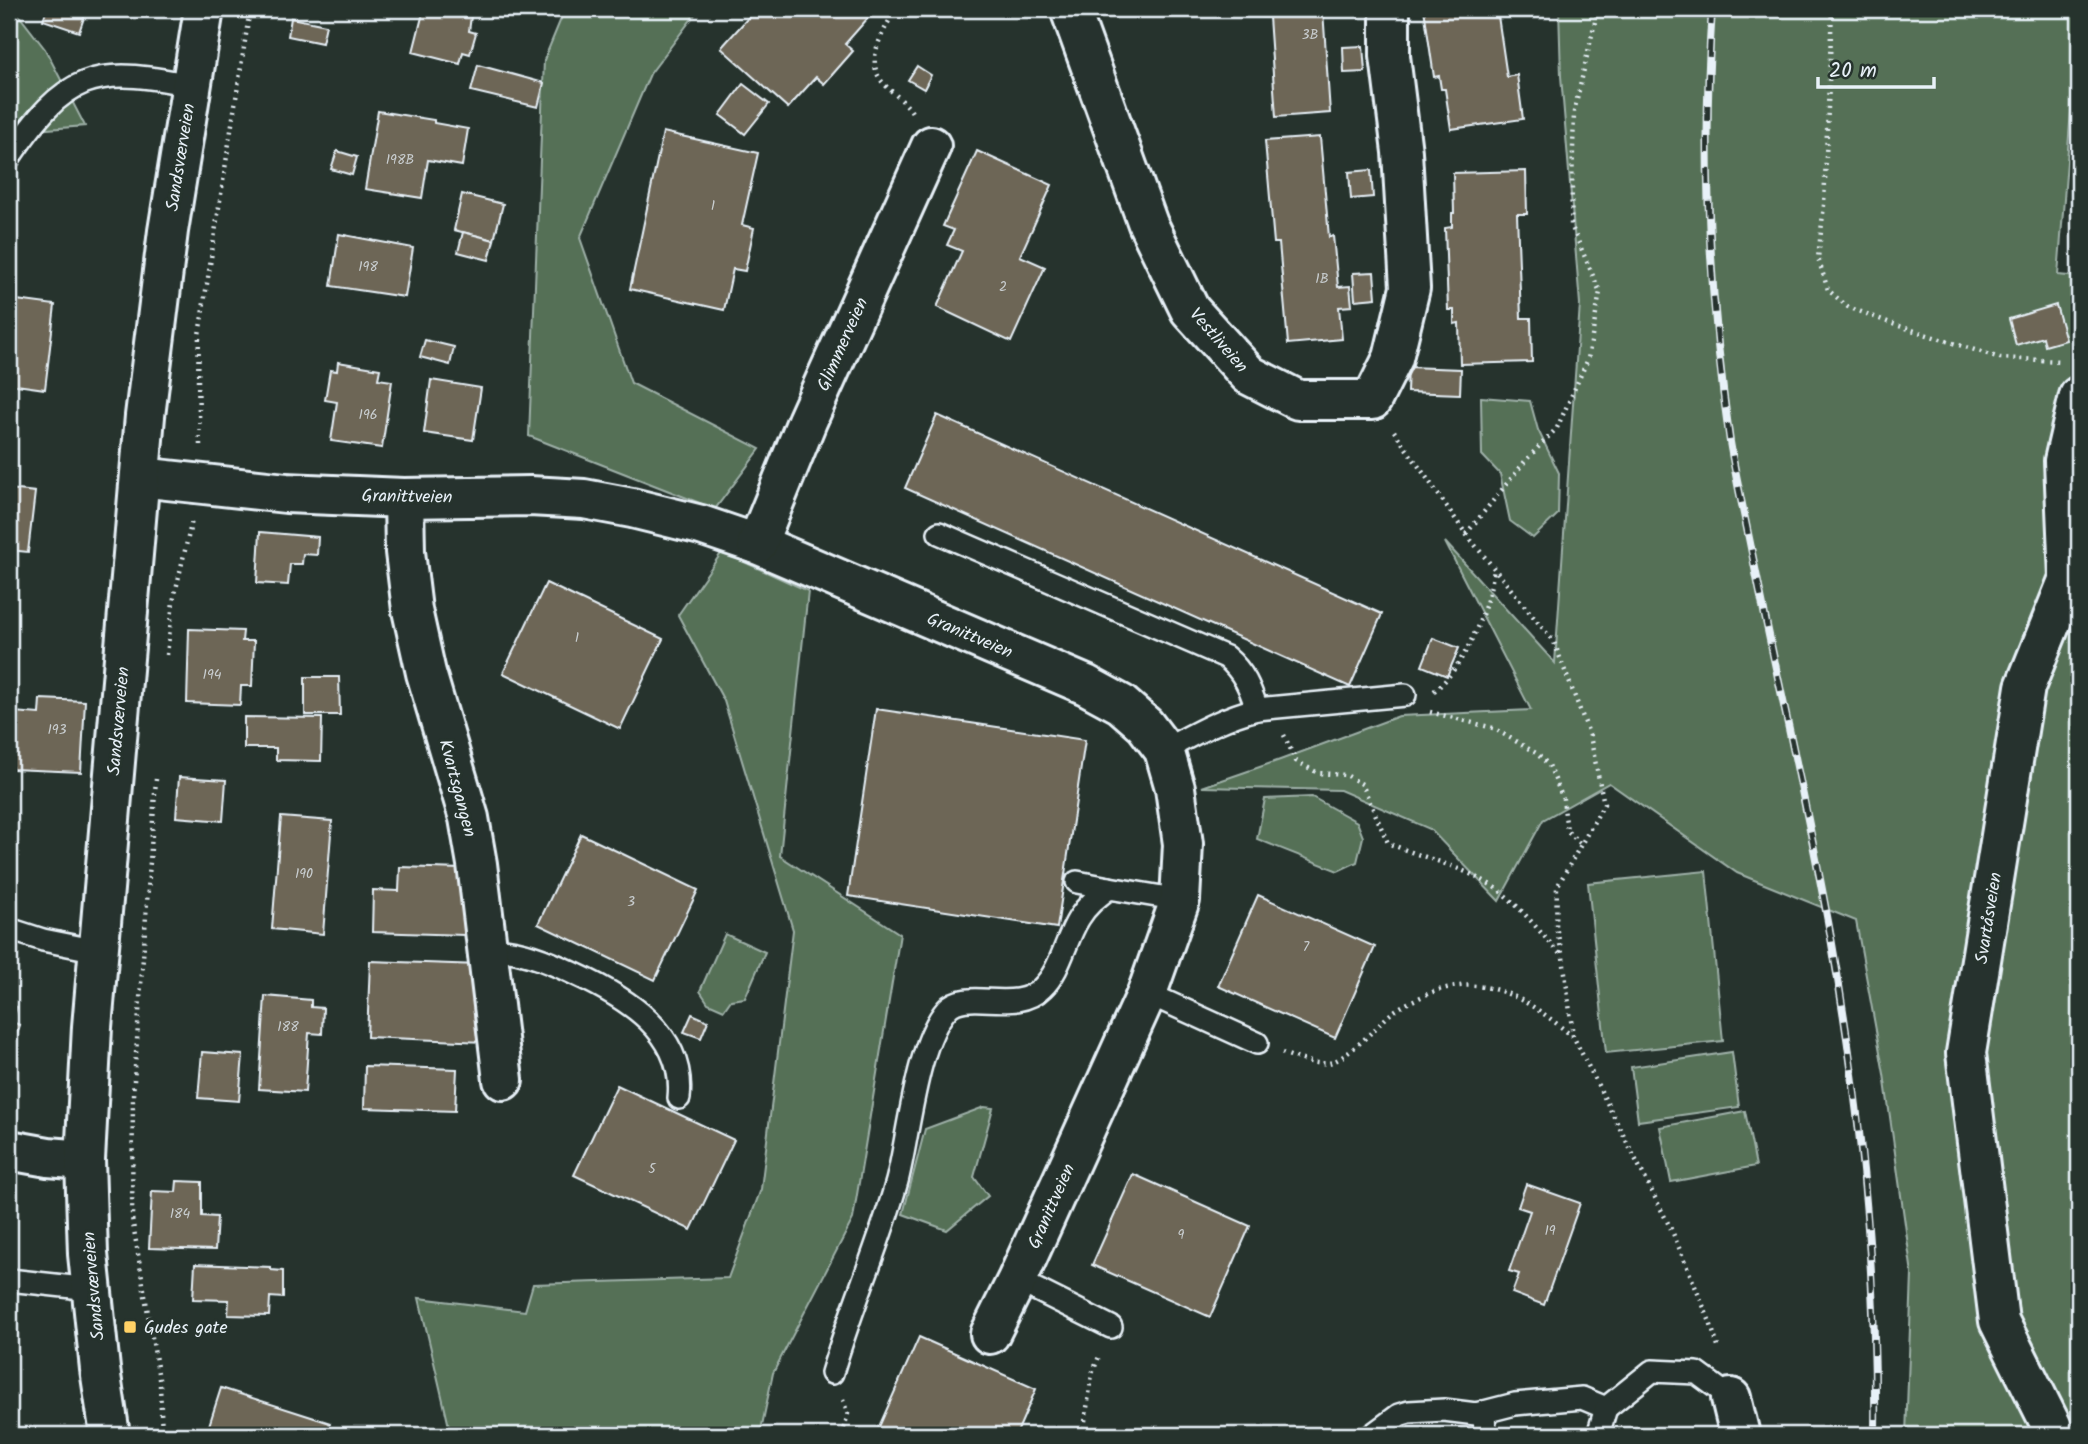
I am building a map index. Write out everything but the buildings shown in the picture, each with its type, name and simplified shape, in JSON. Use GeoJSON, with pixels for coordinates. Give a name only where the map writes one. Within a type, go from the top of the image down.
{"type":"FeatureCollection","features":[{"type":"Feature","properties":{"kind":"street","name":"Sandsværveien"},"geometry":{"type":"LineString","coordinates":[[110,1435],[91,1289],[85,1160],[99,951],[140,477],[156,325],[204,9]]}},
{"type":"Feature","properties":{"kind":"street","name":"Vestliveien"},"geometry":{"type":"LineString","coordinates":[[1070,9],[1148,224],[1190,310],[1249,375],[1298,400],[1372,400]]}},
{"type":"Feature","properties":{"kind":"street"},"geometry":{"type":"LineString","coordinates":[[1372,400],[1393,358],[1410,288],[1402,152],[1390,56],[1390,9]]}},
{"type":"Feature","properties":{"kind":"street","name":"Glimmerveien"},"geometry":{"type":"LineString","coordinates":[[757,544],[807,421],[931,146]]}},
{"type":"Feature","properties":{"kind":"street","name":"Svartåsveien"},"geometry":{"type":"LineString","coordinates":[[2056,1435],[1999,1321],[1966,1053],[2025,687],[2069,578],[2064,461],[2079,396]]}},
{"type":"Feature","properties":{"kind":"street","name":"Granittveien"},"geometry":{"type":"LineString","coordinates":[[140,477],[285,493],[404,498],[530,496],[584,499],[701,525],[757,544],[1086,685],[1121,704],[1145,725],[1164,750],[1175,788],[1183,845],[1180,900],[1147,993],[990,1334]]}},
{"type":"Feature","properties":{"kind":"street","name":"Kvartsgangen"},"geometry":{"type":"LineString","coordinates":[[404,498],[405,552],[411,610],[426,673],[468,818],[477,864],[503,1080]]}},
{"type":"Feature","properties":{"kind":"street"},"geometry":{"type":"LineString","coordinates":[[9,1150],[85,1160]]}},
{"type":"Feature","properties":{"kind":"street"},"geometry":{"type":"LineString","coordinates":[[1731,1398],[1740,1435]]}},
{"type":"Feature","properties":{"kind":"lane"},"geometry":{"type":"LineString","coordinates":[[9,158],[44,110],[59,96],[89,81],[125,75],[147,76],[191,85]]}},
{"type":"Feature","properties":{"kind":"lane"},"geometry":{"type":"LineString","coordinates":[[939,533],[1226,657],[1238,667],[1265,708]]}},
{"type":"Feature","properties":{"kind":"lane"},"geometry":{"type":"LineString","coordinates":[[1164,750],[1239,713],[1265,708],[1405,695]]}},
{"type":"Feature","properties":{"kind":"lane"},"geometry":{"type":"LineString","coordinates":[[1077,882],[1180,900]]}},
{"type":"Feature","properties":{"kind":"lane"},"geometry":{"type":"LineString","coordinates":[[832,1373],[845,1327],[897,1181],[921,1068],[942,1017],[948,1007],[959,1002],[1017,1001],[1030,998],[1044,987],[1083,912],[1109,888]]}},
{"type":"Feature","properties":{"kind":"lane"},"geometry":{"type":"LineString","coordinates":[[9,929],[43,940],[99,951]]}},
{"type":"Feature","properties":{"kind":"lane"},"geometry":{"type":"LineString","coordinates":[[487,949],[503,949],[544,959],[607,989],[627,1002],[657,1029],[677,1062],[680,1077],[679,1098]]}},
{"type":"Feature","properties":{"kind":"lane"},"geometry":{"type":"LineString","coordinates":[[1147,993],[1257,1043]]}},
{"type":"Feature","properties":{"kind":"lane"},"geometry":{"type":"LineString","coordinates":[[9,1280],[91,1289]]}},
{"type":"Feature","properties":{"kind":"lane"},"geometry":{"type":"LineString","coordinates":[[1017,1280],[1111,1326]]}},
{"type":"Feature","properties":{"kind":"lane"},"geometry":{"type":"LineString","coordinates":[[1598,1435],[1606,1408],[1652,1371],[1697,1373],[1731,1398]]}},
{"type":"Feature","properties":{"kind":"lane"},"geometry":{"type":"LineString","coordinates":[[1372,1435],[1399,1415],[1430,1409],[1476,1414],[1515,1404],[1571,1398],[1582,1398],[1606,1408]]}},
{"type":"Feature","properties":{"kind":"lane"},"geometry":{"type":"LineString","coordinates":[[1484,1412],[1485,1435]]}},
{"type":"Feature","properties":{"kind":"path"},"geometry":{"type":"LineString","coordinates":[[200,456],[199,335],[250,9]]}},
{"type":"Feature","properties":{"kind":"path"},"geometry":{"type":"LineString","coordinates":[[895,9],[876,48],[874,66],[882,82],[910,108],[931,146]]}},
{"type":"Feature","properties":{"kind":"path"},"geometry":{"type":"LineString","coordinates":[[1466,534],[1526,460],[1557,428],[1588,359],[1600,292],[1572,225],[1574,112],[1598,9]]}},
{"type":"Feature","properties":{"kind":"path"},"geometry":{"type":"LineString","coordinates":[[1832,9],[1824,205],[1818,258],[1828,290],[1848,307],[2000,358],[2059,362],[2069,360]]}},
{"type":"Feature","properties":{"kind":"path"},"geometry":{"type":"LineString","coordinates":[[1372,400],[1466,534],[1554,642],[1590,736],[1604,804],[1557,887],[1556,927],[1563,957],[1573,1036],[1672,1231],[1710,1322],[1731,1398]]}},
{"type":"Feature","properties":{"kind":"path"},"geometry":{"type":"LineString","coordinates":[[165,668],[173,602],[193,512]]}},
{"type":"Feature","properties":{"kind":"path"},"geometry":{"type":"LineString","coordinates":[[1405,695],[1436,691],[1459,664],[1490,593],[1494,569]]}},
{"type":"Feature","properties":{"kind":"path"},"geometry":{"type":"LineString","coordinates":[[1405,695],[1417,710],[1439,713],[1463,722],[1493,728],[1536,752],[1549,765],[1563,799],[1567,831],[1581,845]]}},
{"type":"Feature","properties":{"kind":"path"},"geometry":{"type":"LineString","coordinates":[[1265,708],[1296,761],[1318,773],[1346,775],[1362,784],[1388,843],[1442,862],[1502,892],[1563,957]]}},
{"type":"Feature","properties":{"kind":"path"},"geometry":{"type":"LineString","coordinates":[[156,776],[133,1095],[132,1204],[138,1257],[149,1307],[160,1385],[162,1435]]}},
{"type":"Feature","properties":{"kind":"path"},"geometry":{"type":"LineString","coordinates":[[1257,1043],[1301,1060],[1330,1063],[1359,1045],[1396,1008],[1434,991],[1468,984],[1514,995],[1573,1036]]}},
{"type":"Feature","properties":{"kind":"path"},"geometry":{"type":"LineString","coordinates":[[1083,1435],[1091,1374],[1111,1326]]}},
{"type":"Feature","properties":{"kind":"green space"},"geometry":{"type":"Polygon","coordinates":[[[9,9],[14,9],[45,49],[85,126],[9,132],[9,9]]]}},
{"type":"Feature","properties":{"kind":"green space"},"geometry":{"type":"Polygon","coordinates":[[[565,9],[699,9],[650,74],[580,238],[631,383],[760,449],[715,509],[529,436],[544,60],[565,9]]]}},
{"type":"Feature","properties":{"kind":"green space"},"geometry":{"type":"Polygon","coordinates":[[[1559,9],[2079,9],[2058,275],[2079,277],[2079,1435],[1906,1435],[1912,1274],[1884,1074],[1856,921],[1737,873],[1609,783],[1543,820],[1499,901],[1430,829],[1340,790],[1202,787],[1399,716],[1531,710],[1445,542],[1555,663],[1580,304],[1561,76],[1559,9]]]}},
{"type":"Feature","properties":{"kind":"green space"},"geometry":{"type":"Polygon","coordinates":[[[1481,397],[1530,401],[1538,430],[1559,473],[1558,514],[1533,538],[1510,521],[1500,474],[1482,455],[1481,397]]]}},
{"type":"Feature","properties":{"kind":"green space"},"geometry":{"type":"Polygon","coordinates":[[[722,552],[808,591],[780,856],[900,934],[853,1219],[773,1373],[760,1435],[451,1435],[419,1298],[525,1311],[533,1284],[728,1278],[761,1189],[793,930],[724,701],[678,615],[722,552]]]}},
{"type":"Feature","properties":{"kind":"green space"},"geometry":{"type":"Polygon","coordinates":[[[1312,797],[1357,822],[1363,837],[1357,862],[1338,871],[1257,839],[1265,799],[1312,797]]]}},
{"type":"Feature","properties":{"kind":"green space"},"geometry":{"type":"Polygon","coordinates":[[[1706,871],[1723,1041],[1606,1053],[1588,883],[1706,871]]]}},
{"type":"Feature","properties":{"kind":"green space"},"geometry":{"type":"Polygon","coordinates":[[[725,934],[765,952],[745,998],[731,1000],[724,1010],[708,1003],[700,991],[725,934]]]}},
{"type":"Feature","properties":{"kind":"green space"},"geometry":{"type":"Polygon","coordinates":[[[1732,1052],[1739,1107],[1638,1121],[1631,1067],[1732,1052]]]}},
{"type":"Feature","properties":{"kind":"green space"},"geometry":{"type":"Polygon","coordinates":[[[984,1107],[993,1108],[974,1177],[988,1196],[947,1230],[903,1214],[925,1129],[984,1107]]]}},
{"type":"Feature","properties":{"kind":"green space"},"geometry":{"type":"Polygon","coordinates":[[[1745,1111],[1756,1166],[1671,1182],[1660,1127],[1745,1111]]]}},
{"type":"Feature","properties":{"kind":"railway"},"geometry":{"type":"LineString","coordinates":[[1712,9],[1708,118],[1709,226],[1723,388],[1737,482],[1822,889],[1841,1000],[1858,1124],[1870,1248],[1875,1435]]}},
{"type":"Feature","properties":{"kind":"place","name":"Gudes gate"},"geometry":{"type":"Point","coordinates":[130,1327]}}]}
